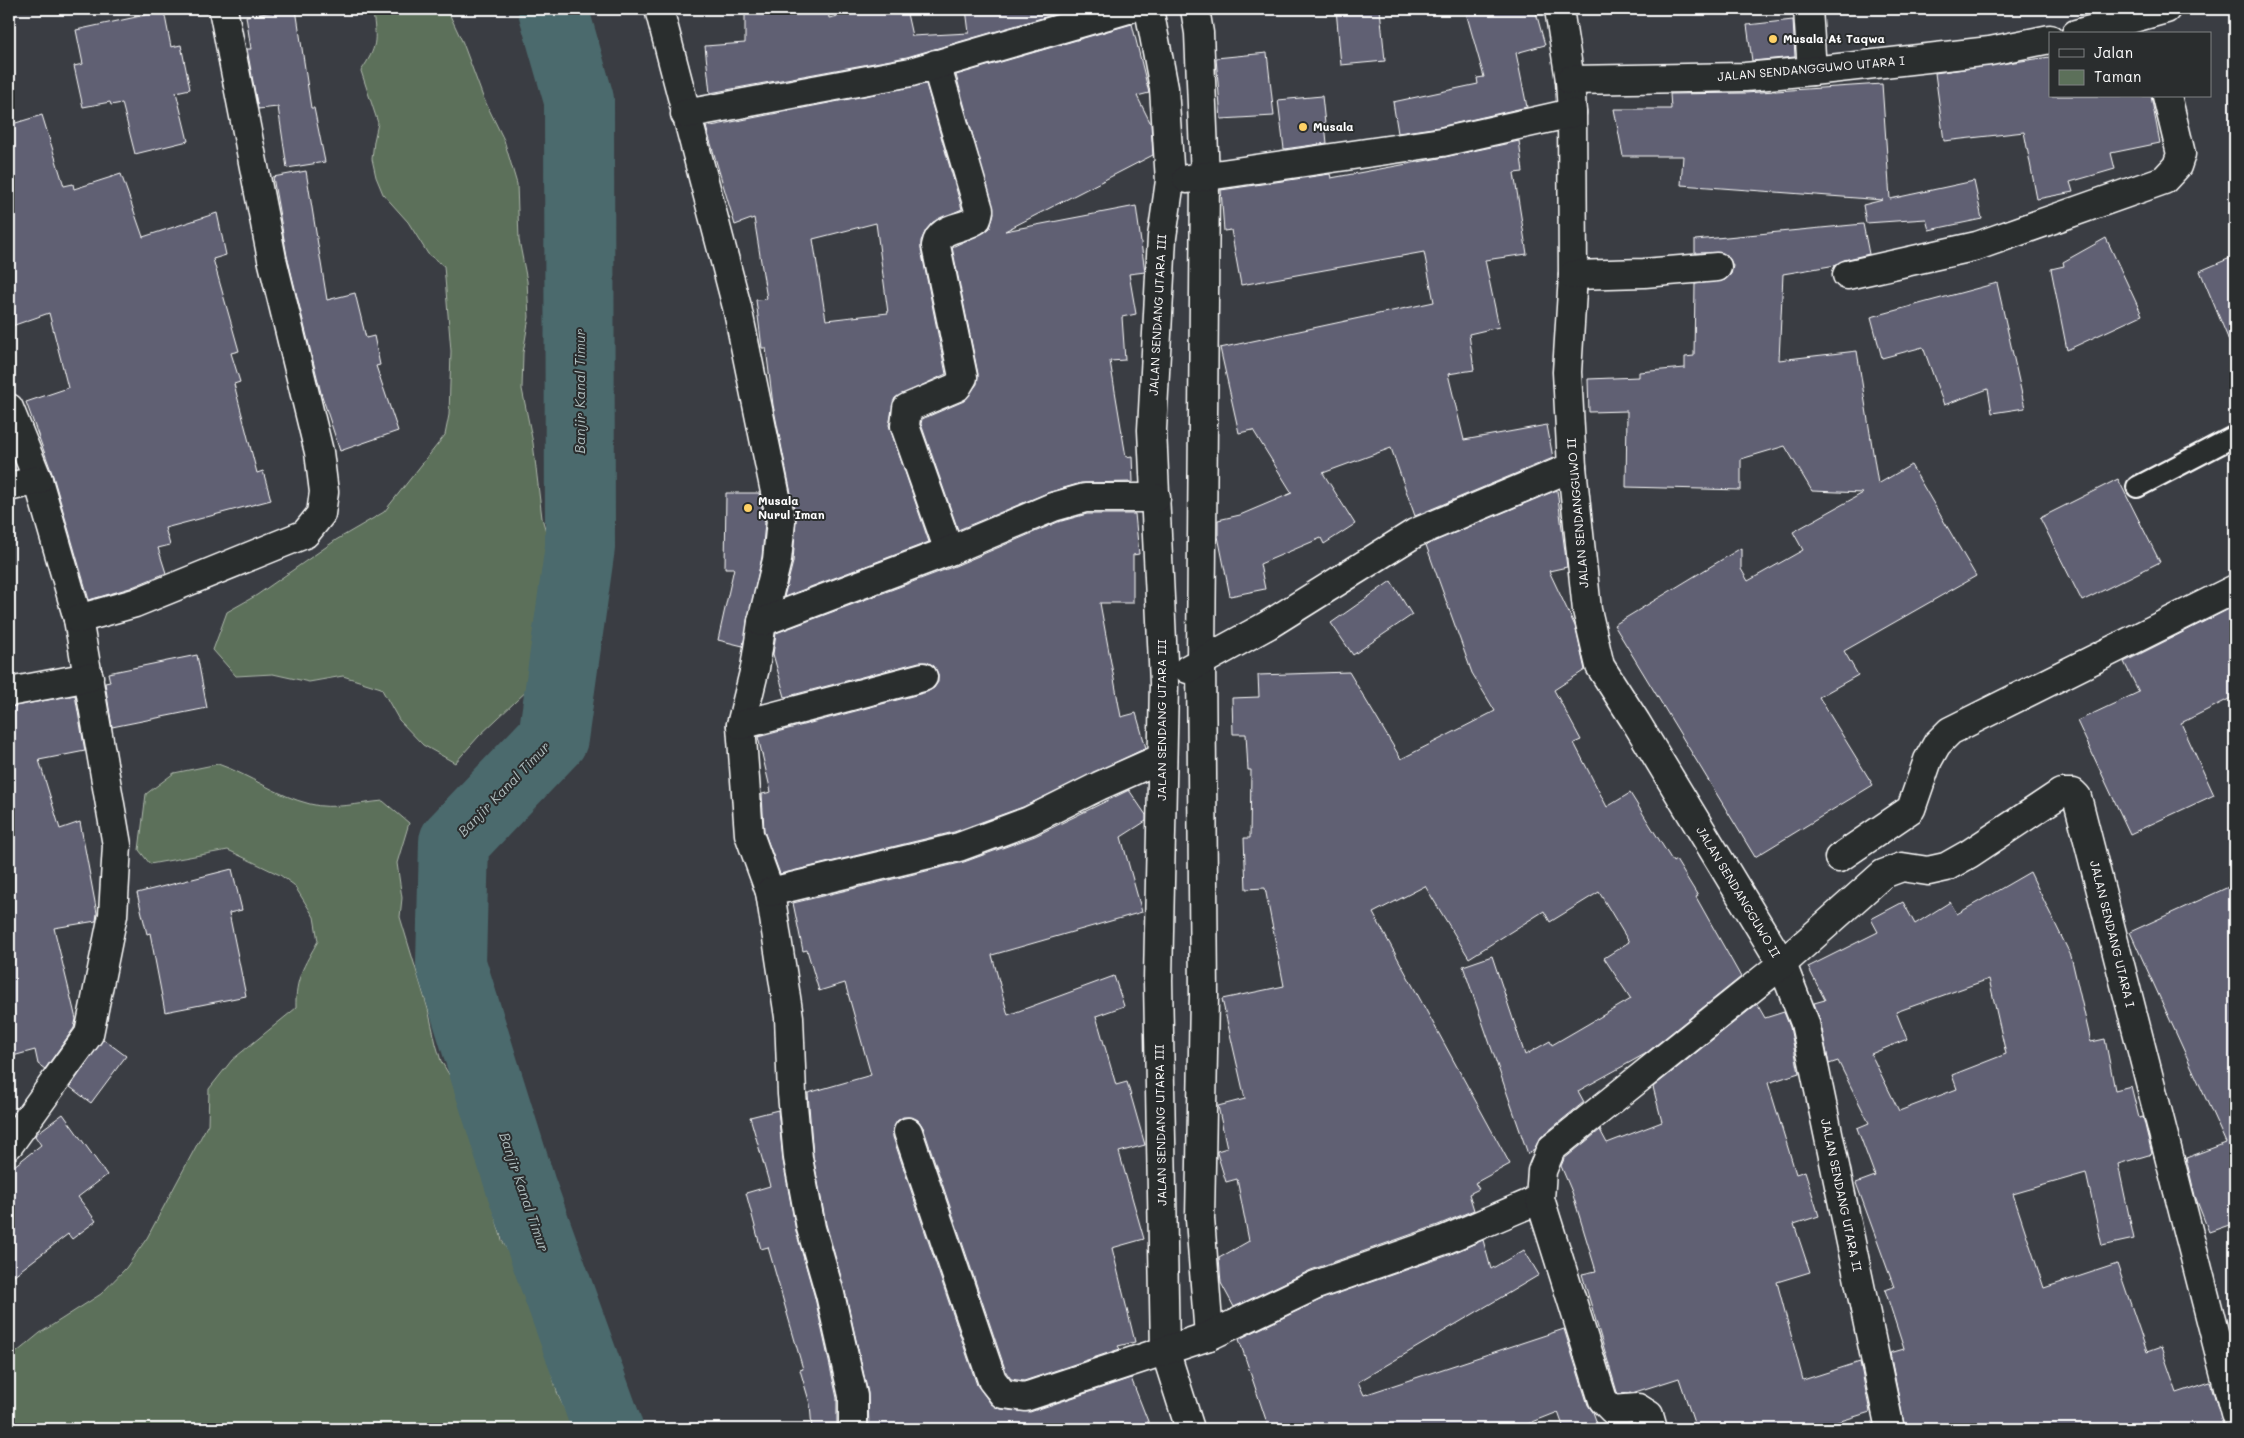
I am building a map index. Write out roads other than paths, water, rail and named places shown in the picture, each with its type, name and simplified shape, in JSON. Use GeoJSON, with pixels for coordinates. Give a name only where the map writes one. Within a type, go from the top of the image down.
{"type":"FeatureCollection","features":[{"type":"Feature","properties":{"kind":"street"},"geometry":{"type":"LineString","coordinates":[[78,619],[135,603],[305,534],[321,514],[324,492],[318,452],[272,259],[223,9]]}},
{"type":"Feature","properties":{"kind":"street"},"geometry":{"type":"LineString","coordinates":[[659,9],[685,114],[737,306],[781,521],[776,560],[762,622],[756,668],[740,725],[749,834],[770,892],[789,1017],[792,1094],[798,1158],[811,1228],[830,1294],[853,1396],[853,1429]]}},
{"type":"Feature","properties":{"kind":"street"},"geometry":{"type":"LineString","coordinates":[[685,114],[911,72],[1128,9]]}},
{"type":"Feature","properties":{"kind":"street","name":"JALAN SENDANG UTARA III"},"geometry":{"type":"LineString","coordinates":[[1149,9],[1164,88],[1170,181],[1162,237],[1152,430],[1164,683],[1158,981],[1166,1350],[1190,1429]]}},
{"type":"Feature","properties":{"kind":"street"},"geometry":{"type":"LineString","coordinates":[[1195,9],[1199,33],[1205,177],[1201,662],[1204,996],[1200,1219],[1209,1336]]}},
{"type":"Feature","properties":{"kind":"street","name":"JALAN SENDANGGUWO II"},"geometry":{"type":"LineString","coordinates":[[1559,9],[1570,80],[1572,113],[1573,275],[1567,372],[1572,466],[1587,610],[1600,666],[1636,722],[1782,964]]}},
{"type":"Feature","properties":{"kind":"street"},"geometry":{"type":"LineString","coordinates":[[1808,9],[1812,71]]}},
{"type":"Feature","properties":{"kind":"street"},"geometry":{"type":"LineString","coordinates":[[2087,32],[2156,19]]}},
{"type":"Feature","properties":{"kind":"street","name":"JALAN SENDANGGUWO UTARA I"},"geometry":{"type":"LineString","coordinates":[[1570,80],[1745,77],[1990,51],[2049,39]]}},
{"type":"Feature","properties":{"kind":"street"},"geometry":{"type":"LineString","coordinates":[[936,64],[979,210],[977,218],[971,223],[944,232],[938,238],[936,246],[963,377],[962,381],[957,386],[907,408],[905,426],[949,552]]}},
{"type":"Feature","properties":{"kind":"street"},"geometry":{"type":"LineString","coordinates":[[1847,275],[1977,246],[2164,180],[2177,166],[2181,154],[2167,98]]}},
{"type":"Feature","properties":{"kind":"street"},"geometry":{"type":"LineString","coordinates":[[1170,181],[1442,142],[1572,113]]}},
{"type":"Feature","properties":{"kind":"street"},"geometry":{"type":"LineString","coordinates":[[1573,275],[1644,273],[1717,267]]}},
{"type":"Feature","properties":{"kind":"street"},"geometry":{"type":"LineString","coordinates":[[9,408],[38,480],[78,619],[117,845],[113,915],[89,1034],[9,1146]]}},
{"type":"Feature","properties":{"kind":"street"},"geometry":{"type":"LineString","coordinates":[[1164,683],[1268,625],[1415,533],[1572,466]]}},
{"type":"Feature","properties":{"kind":"street"},"geometry":{"type":"LineString","coordinates":[[9,487],[38,480]]}},
{"type":"Feature","properties":{"kind":"street"},"geometry":{"type":"LineString","coordinates":[[762,622],[949,552],[1053,507],[1085,498],[1156,498]]}},
{"type":"Feature","properties":{"kind":"street"},"geometry":{"type":"LineString","coordinates":[[1840,858],[1911,809],[1928,760],[1937,744],[1950,731],[2235,588]]}},
{"type":"Feature","properties":{"kind":"street"},"geometry":{"type":"LineString","coordinates":[[9,692],[89,677]]}},
{"type":"Feature","properties":{"kind":"street"},"geometry":{"type":"LineString","coordinates":[[740,725],[923,677]]}},
{"type":"Feature","properties":{"kind":"street"},"geometry":{"type":"LineString","coordinates":[[770,892],[959,847],[1029,821],[1099,786],[1162,758]]}},
{"type":"Feature","properties":{"kind":"street","name":"JALAN SENDANG UTARA I"},"geometry":{"type":"LineString","coordinates":[[1782,964],[1883,874],[1902,867],[1928,871],[1946,867],[1969,854],[2061,793],[2073,793],[2077,797],[2235,1414]]}},
{"type":"Feature","properties":{"kind":"street"},"geometry":{"type":"LineString","coordinates":[[1651,1422],[1638,1408],[1614,1410],[1602,1400],[1540,1199],[1542,1171],[1552,1149],[1782,964]]}},
{"type":"Feature","properties":{"kind":"street","name":"JALAN SENDANG UTARA II"},"geometry":{"type":"LineString","coordinates":[[1782,964],[1805,1023],[1890,1429]]}},
{"type":"Feature","properties":{"kind":"street"},"geometry":{"type":"LineString","coordinates":[[908,1132],[992,1380],[1003,1394],[1025,1397],[1209,1336],[1316,1286],[1444,1240],[1540,1199]]}},
{"type":"Feature","properties":{"kind":"lane"},"geometry":{"type":"LineString","coordinates":[[2137,487],[2235,436]]}},
{"type":"Feature","properties":{"kind":"waterway","name":"Banjir Kanal Timur"},"geometry":{"type":"LineString","coordinates":[[553,9],[579,100],[580,547],[553,738],[454,842],[451,964],[521,1187],[608,1429]]}},
{"type":"Feature","properties":{"kind":"place","name":"Musala At Taqwa"},"geometry":{"type":"Point","coordinates":[1773,39]}},
{"type":"Feature","properties":{"kind":"place","name":"Musala"},"geometry":{"type":"Point","coordinates":[1303,127]}},
{"type":"Feature","properties":{"kind":"place","name":"Musala Nurul Iman"},"geometry":{"type":"Point","coordinates":[748,508]}}]}
